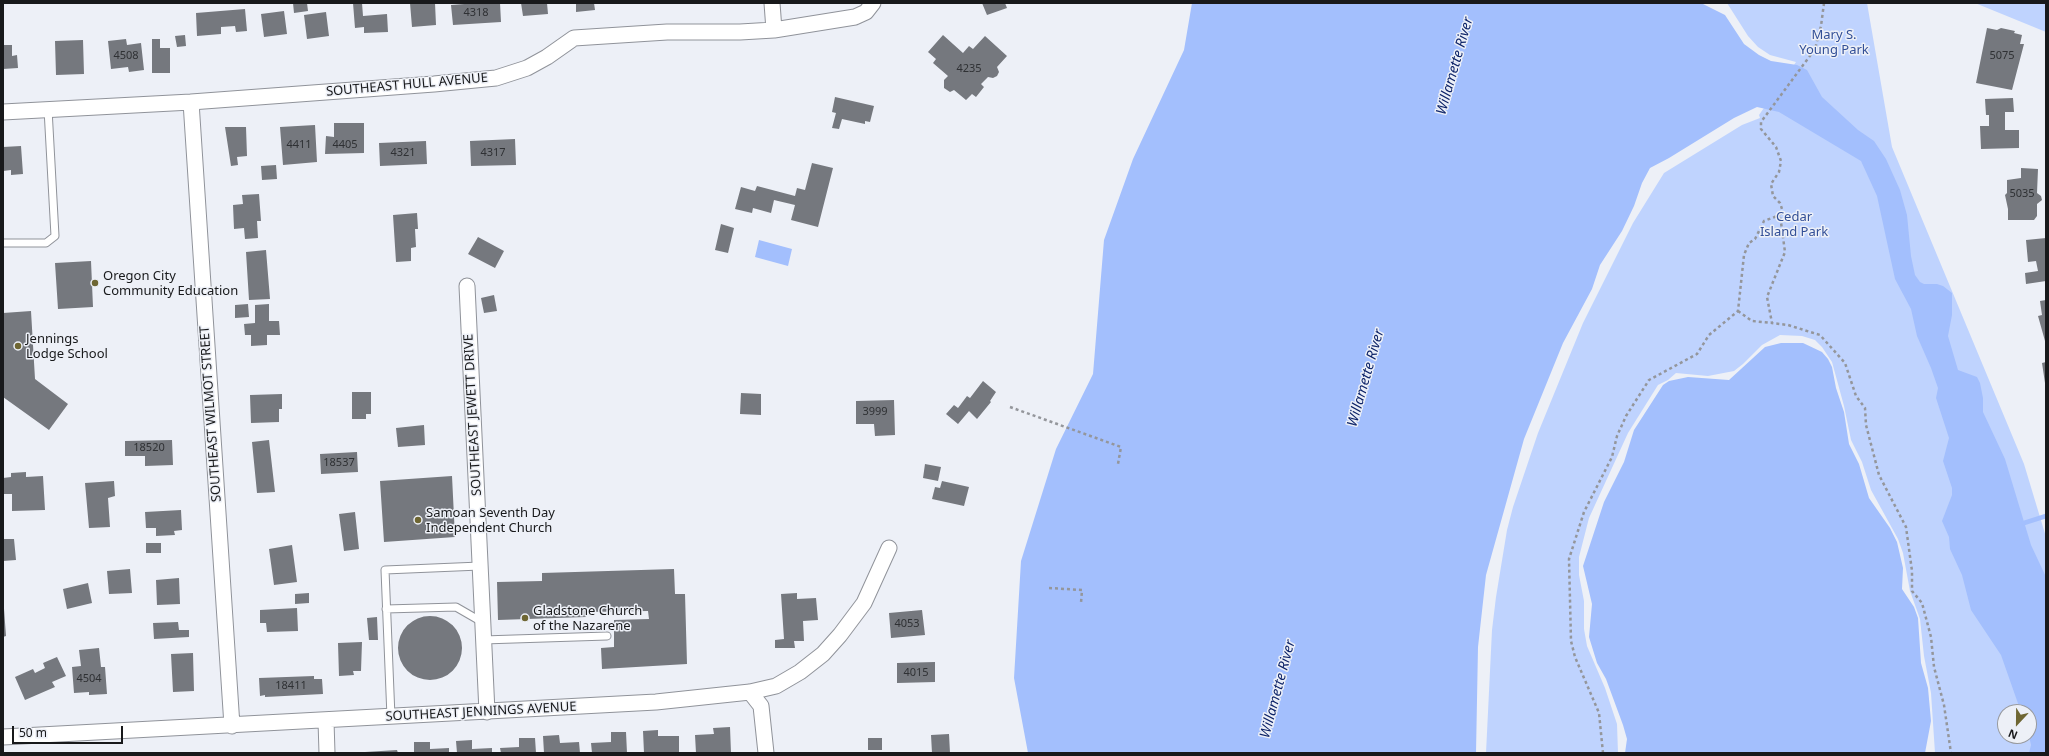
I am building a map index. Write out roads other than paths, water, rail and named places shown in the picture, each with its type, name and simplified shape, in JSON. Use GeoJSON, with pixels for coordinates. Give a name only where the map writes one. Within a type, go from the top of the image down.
{"type":"FeatureCollection","features":[{"type":"Feature","properties":{"kind":"street"},"geometry":{"type":"LineString","coordinates":[[772,3],[774,30]]}},
{"type":"Feature","properties":{"kind":"street","name":"SOUTHEAST HULL AVENUE"},"geometry":{"type":"LineString","coordinates":[[3,112],[191,102],[496,78],[526,68],[547,57],[574,38],[667,32],[740,32],[774,30],[855,18],[866,12],[873,3]]}},
{"type":"Feature","properties":{"kind":"street","name":"SOUTHEAST WILMOT STREET"},"geometry":{"type":"LineString","coordinates":[[191,102],[232,726]]}},
{"type":"Feature","properties":{"kind":"street","name":"SOUTHEAST JEWETT DRIVE"},"geometry":{"type":"LineString","coordinates":[[467,286],[487,712]]}},
{"type":"Feature","properties":{"kind":"street","name":"SOUTHEAST JENNINGS AVENUE"},"geometry":{"type":"LineString","coordinates":[[3,737],[326,721],[656,702],[750,692],[776,686],[800,672],[822,654],[840,635],[864,603],[889,548]]}},
{"type":"Feature","properties":{"kind":"street"},"geometry":{"type":"LineString","coordinates":[[750,692],[761,706],[766,753]]}},
{"type":"Feature","properties":{"kind":"street"},"geometry":{"type":"LineString","coordinates":[[326,721],[327,753]]}},
{"type":"Feature","properties":{"kind":"lane"},"geometry":{"type":"LineString","coordinates":[[3,244],[46,243],[55,236],[48,109]]}},
{"type":"Feature","properties":{"kind":"lane"},"geometry":{"type":"LineString","coordinates":[[391,717],[385,570],[480,566]]}},
{"type":"Feature","properties":{"kind":"lane"},"geometry":{"type":"LineString","coordinates":[[386,609],[456,607],[482,622]]}},
{"type":"Feature","properties":{"kind":"lane"},"geometry":{"type":"LineString","coordinates":[[483,640],[607,636]]}},
{"type":"Feature","properties":{"kind":"water","name":"Willamette River"},"geometry":{"type":"Polygon","coordinates":[[[1192,3],[1701,3],[1725,15],[1744,44],[1759,55],[1771,61],[1797,65],[1807,70],[1822,97],[1858,130],[1874,141],[1886,159],[1900,190],[1907,215],[1911,256],[1915,275],[1920,282],[1924,284],[1937,284],[1943,286],[1952,293],[1952,315],[1948,336],[1958,370],[1977,377],[1980,383],[1983,398],[1983,412],[2005,459],[2031,545],[2046,577],[2046,753],[2029,753],[2031,744],[2037,744],[2037,704],[2018,704],[2001,655],[1971,610],[1962,575],[1950,549],[1949,537],[1942,521],[1952,495],[1952,488],[1943,461],[1949,438],[1936,398],[1938,388],[1917,336],[1911,309],[1895,279],[1877,196],[1861,161],[1779,112],[1757,107],[1734,118],[1650,168],[1642,183],[1634,206],[1622,231],[1600,265],[1592,289],[1563,343],[1524,439],[1486,575],[1478,647],[1476,753],[1028,753],[1014,678],[1021,561],[1056,449],[1093,374],[1104,240],[1133,159],[1184,50],[1192,3]]]}},
{"type":"Feature","properties":{"kind":"water"},"geometry":{"type":"Polygon","coordinates":[[[759,240],[792,249],[788,266],[755,257],[759,240]]]}},
{"type":"Feature","properties":{"kind":"water"},"geometry":{"type":"Polygon","coordinates":[[[1781,343],[1803,343],[1822,352],[1828,359],[1832,367],[1836,388],[1844,412],[1849,444],[1859,464],[1869,498],[1890,528],[1897,542],[1903,568],[1902,589],[1914,607],[1918,618],[1921,663],[1928,688],[1931,721],[1925,753],[1625,753],[1627,739],[1623,725],[1606,679],[1597,663],[1589,637],[1592,604],[1583,566],[1604,502],[1624,462],[1634,430],[1663,385],[1669,381],[1688,377],[1729,380],[1765,347],[1781,343]]]}},
{"type":"Feature","properties":{"kind":"waterway"},"geometry":{"type":"LineString","coordinates":[[2024,523],[2046,516]]}},
{"type":"Feature","properties":{"kind":"place","name":"Oregon City Community Education"},"geometry":{"type":"Point","coordinates":[95,283]}},
{"type":"Feature","properties":{"kind":"place","name":"Jennings Lodge School"},"geometry":{"type":"Point","coordinates":[18,346]}},
{"type":"Feature","properties":{"kind":"place","name":"Samoan Seventh Day Independent Church"},"geometry":{"type":"Point","coordinates":[418,520]}},
{"type":"Feature","properties":{"kind":"place","name":"Gladstone Church of the Nazarene"},"geometry":{"type":"Point","coordinates":[525,618]}},
{"type":"Feature","properties":{"kind":"park label","name":"Mary S. Young Park"},"geometry":{"type":"Point","coordinates":[1834,42]}},
{"type":"Feature","properties":{"kind":"park label","name":"Cedar Island Park"},"geometry":{"type":"Point","coordinates":[1794,224]}}]}
